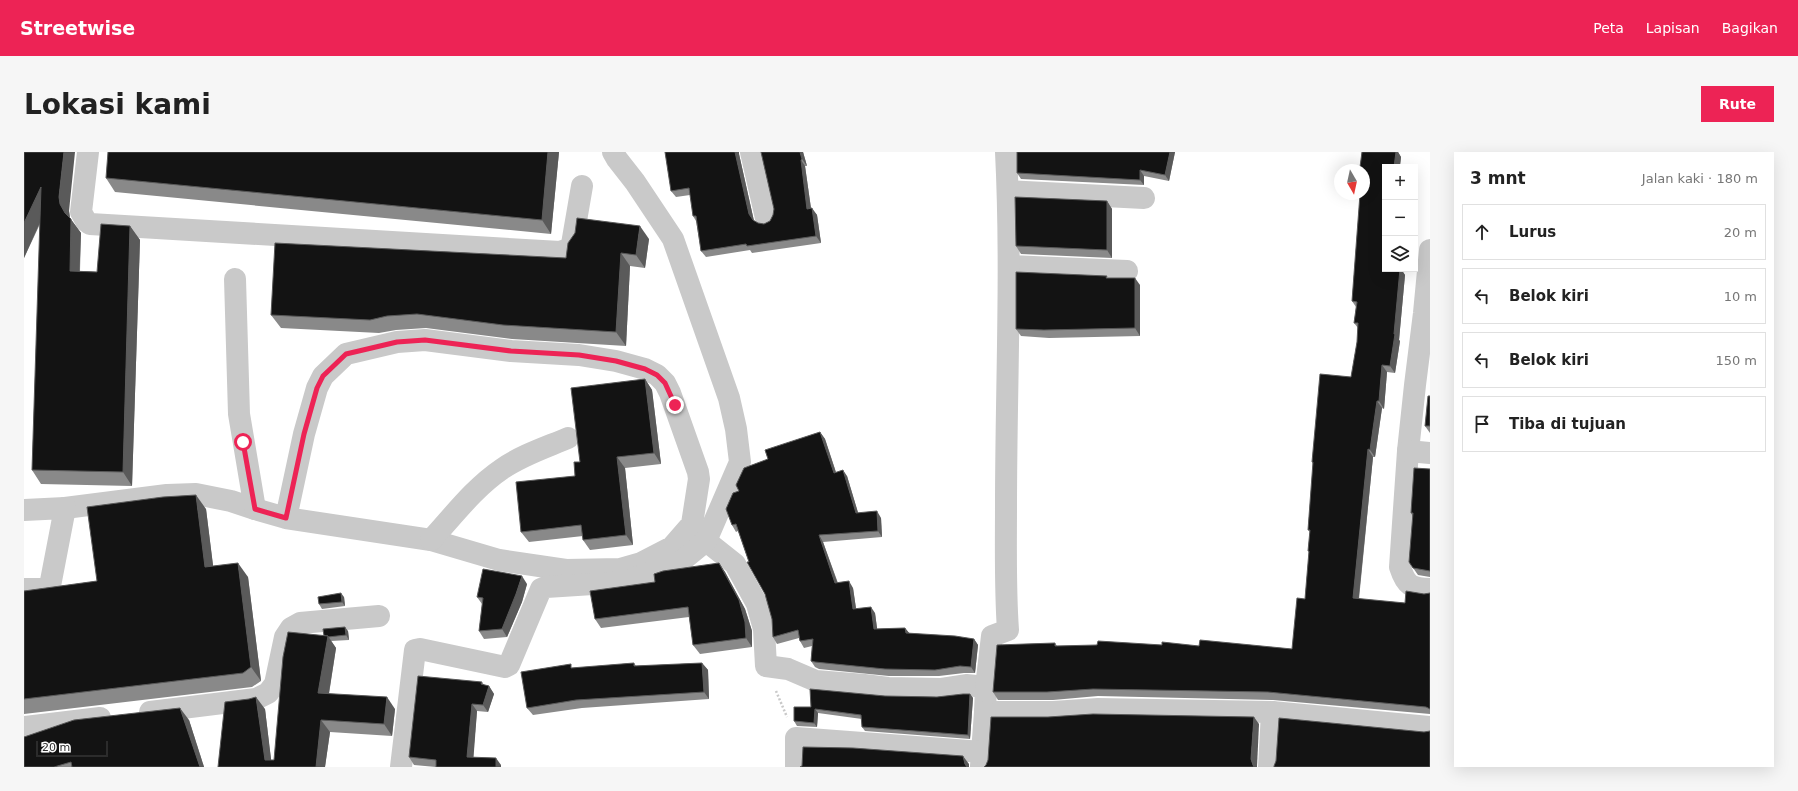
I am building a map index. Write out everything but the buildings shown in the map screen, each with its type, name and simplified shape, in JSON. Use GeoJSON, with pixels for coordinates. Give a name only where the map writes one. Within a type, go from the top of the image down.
{"type":"FeatureCollection","features":[{"type":"Feature","properties":{"kind":"street"},"geometry":{"type":"LineString","coordinates":[[88,152],[82,212],[86,221],[90,224],[560,252],[568,249],[572,244],[582,186]]}},
{"type":"Feature","properties":{"kind":"street"},"geometry":{"type":"LineString","coordinates":[[401,767],[415,650],[420,649],[505,667],[509,665],[541,589],[546,587],[624,582],[679,563],[706,541],[740,462],[736,429],[729,398],[673,239],[613,152]]}},
{"type":"Feature","properties":{"kind":"street"},"geometry":{"type":"LineString","coordinates":[[751,152],[766,218]]}},
{"type":"Feature","properties":{"kind":"street"},"geometry":{"type":"LineString","coordinates":[[796,767],[796,738],[982,760],[986,687],[992,636],[1008,630],[1006,444],[1009,266],[1006,152]]}},
{"type":"Feature","properties":{"kind":"street"},"geometry":{"type":"LineString","coordinates":[[1008,191],[1144,198]]}},
{"type":"Feature","properties":{"kind":"street"},"geometry":{"type":"LineString","coordinates":[[1430,250],[1427,313],[1415,385],[1408,451],[1400,567],[1404,580],[1412,587],[1430,590]]}},
{"type":"Feature","properties":{"kind":"street"},"geometry":{"type":"LineString","coordinates":[[1009,266],[1127,271]]}},
{"type":"Feature","properties":{"kind":"street"},"geometry":{"type":"LineString","coordinates":[[235,279],[239,414],[255,509]]}},
{"type":"Feature","properties":{"kind":"street"},"geometry":{"type":"LineString","coordinates":[[24,510],[65,508],[167,494],[196,494],[231,500],[286,518],[431,540],[499,560],[566,570],[620,569],[641,563],[672,547],[692,524],[699,479],[697,467],[675,405],[665,383],[657,375],[645,369],[616,361],[579,355],[511,351],[425,340],[397,342],[346,354],[323,376],[317,388],[304,434],[286,518]]}},
{"type":"Feature","properties":{"kind":"street"},"geometry":{"type":"LineString","coordinates":[[431,540],[467,498],[503,468],[568,438]]}},
{"type":"Feature","properties":{"kind":"street"},"geometry":{"type":"LineString","coordinates":[[1408,451],[1430,453]]}},
{"type":"Feature","properties":{"kind":"street"},"geometry":{"type":"LineString","coordinates":[[24,590],[44,589],[50,586],[65,508]]}},
{"type":"Feature","properties":{"kind":"street"},"geometry":{"type":"LineString","coordinates":[[706,541],[735,564],[757,604],[764,629],[766,666],[788,668],[816,681],[888,688],[940,689],[966,685],[986,687]]}},
{"type":"Feature","properties":{"kind":"street"},"geometry":{"type":"LineString","coordinates":[[24,727],[256,699],[268,693],[275,684],[285,637],[291,628],[300,623],[379,616]]}},
{"type":"Feature","properties":{"kind":"street"},"geometry":{"type":"LineString","coordinates":[[985,712],[1054,712],[1098,709],[1272,712],[1430,727]]}},
{"type":"Feature","properties":{"kind":"street"},"geometry":{"type":"LineString","coordinates":[[1269,767],[1272,712]]}},
{"type":"Feature","properties":{"kind":"path"},"geometry":{"type":"LineString","coordinates":[[766,666],[796,738]]}},
{"type":"Feature","properties":{"kind":"route"},"geometry":{"type":"LineString","coordinates":[[243,442],[255,509],[286,518],[304,434],[317,388],[323,376],[346,354],[397,342],[425,340],[511,351],[579,355],[616,361],[645,369],[657,375],[665,383],[675,405]]}}]}
